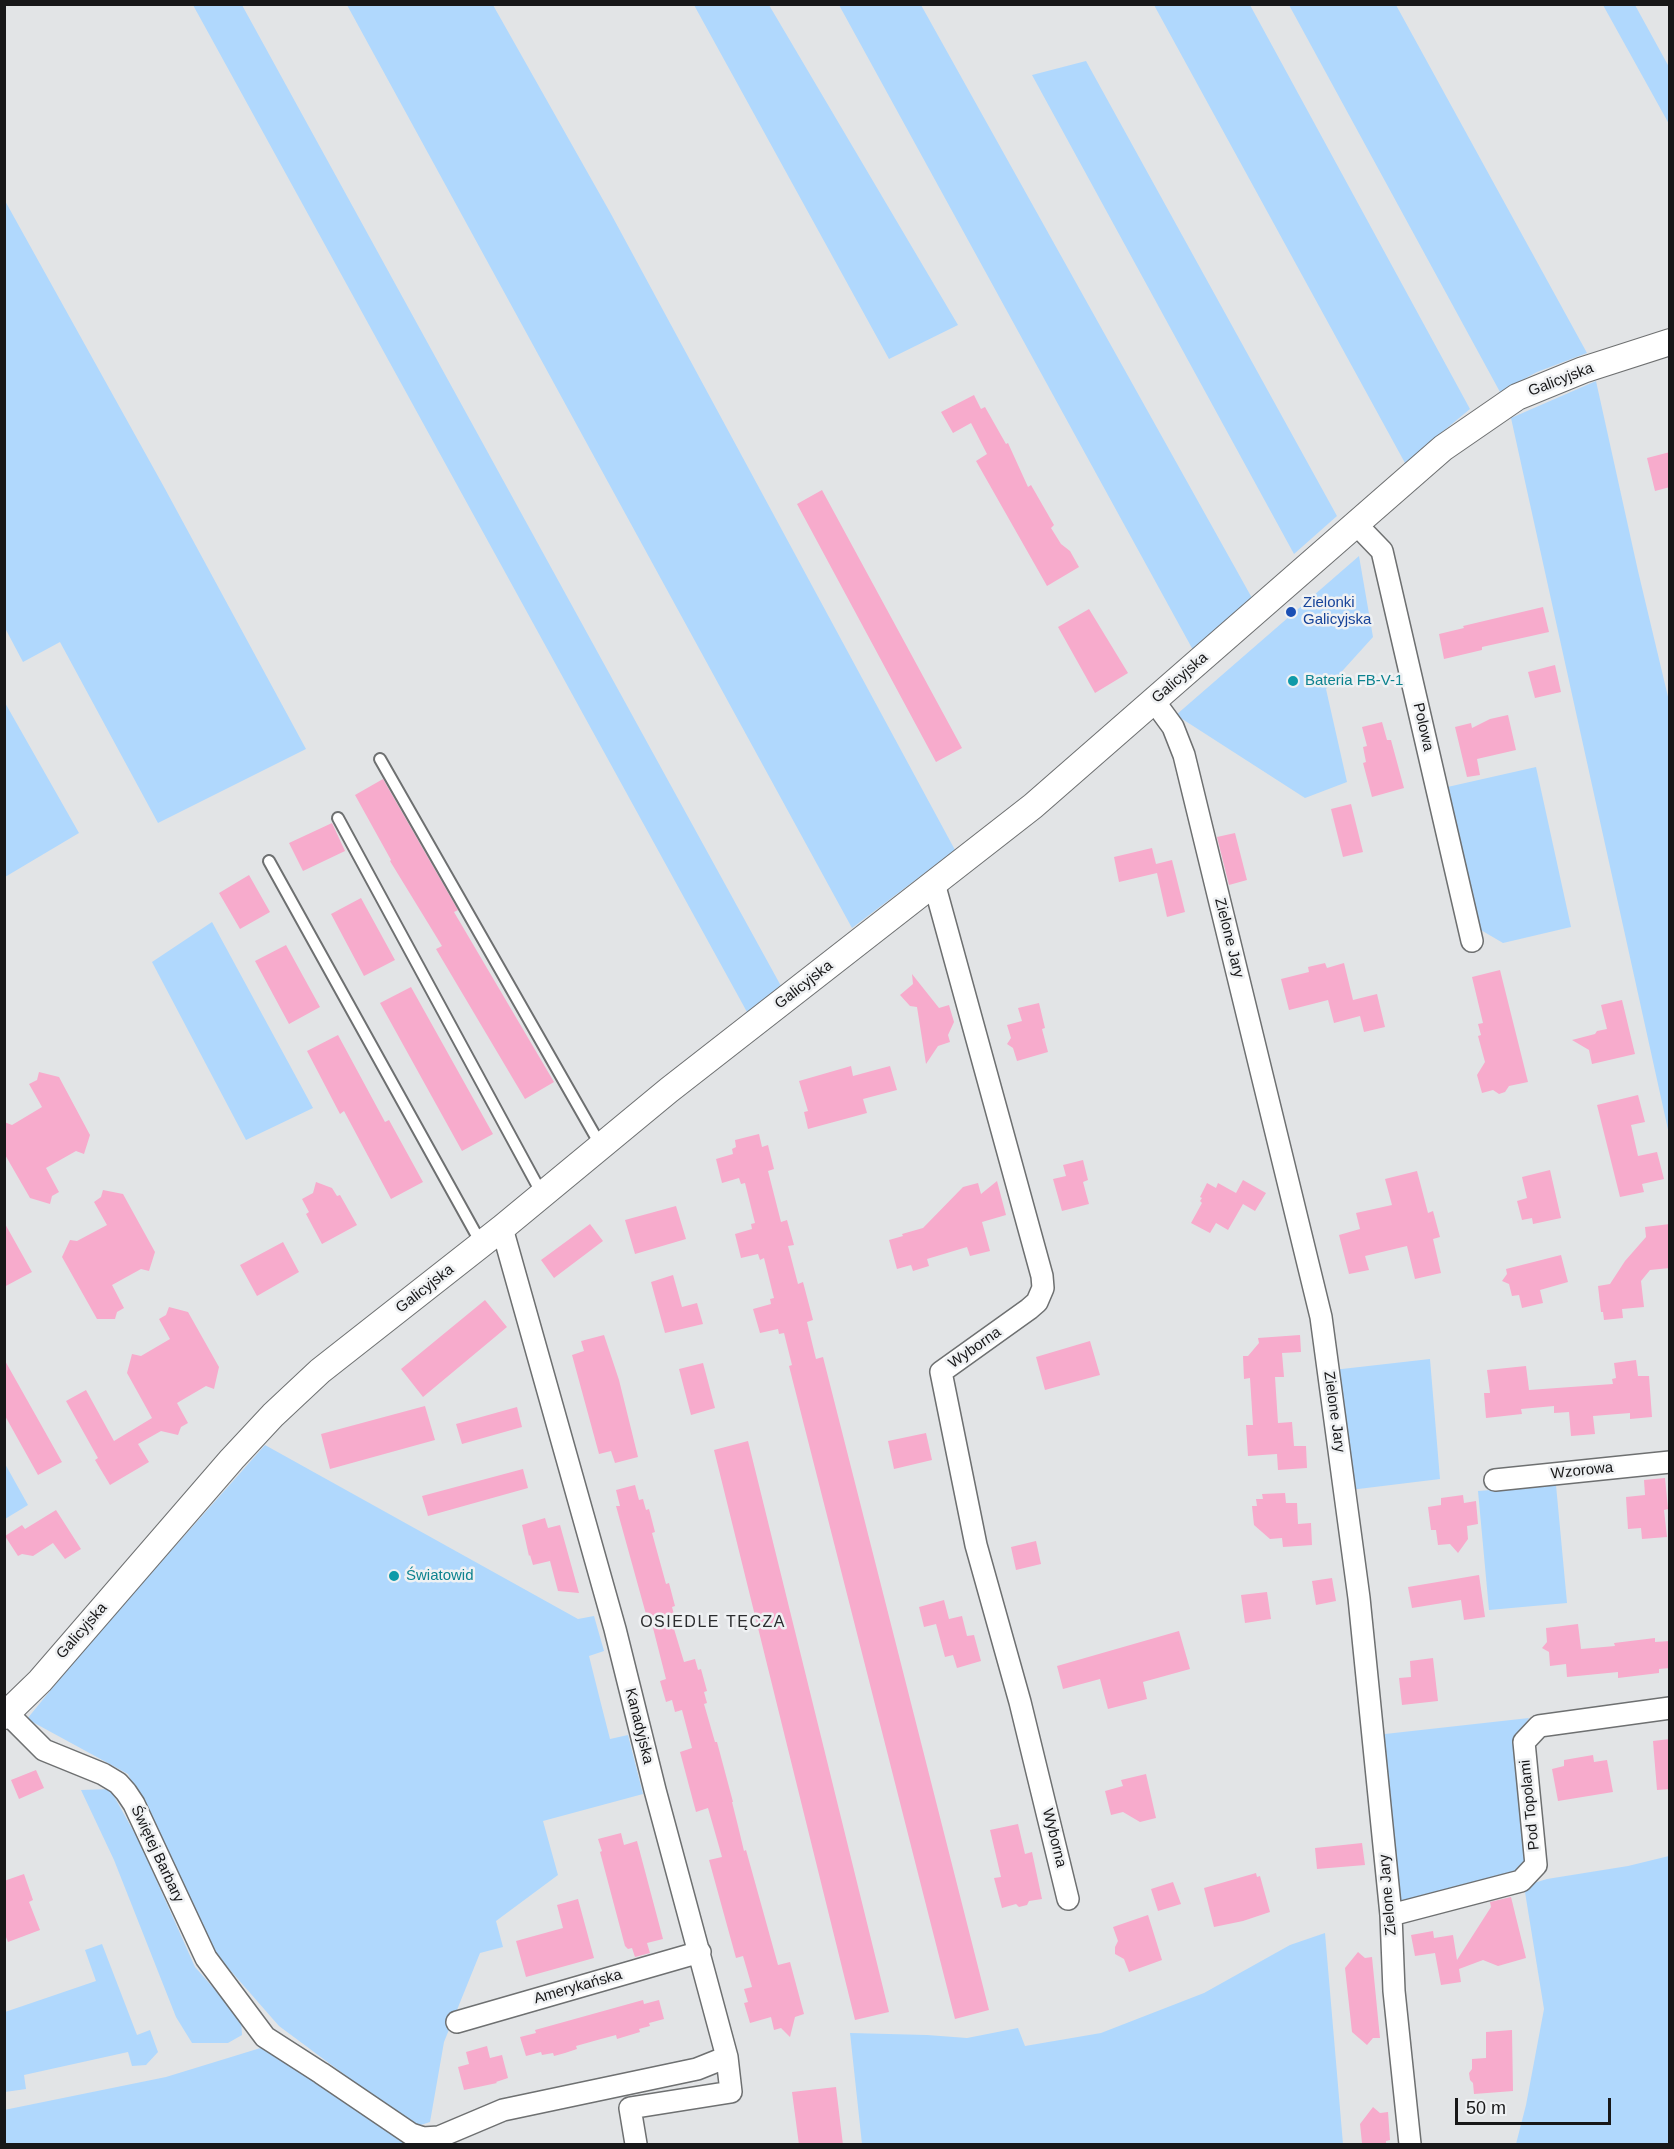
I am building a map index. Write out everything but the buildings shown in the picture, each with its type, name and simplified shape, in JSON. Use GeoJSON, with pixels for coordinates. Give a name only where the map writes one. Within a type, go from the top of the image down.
{"type":"FeatureCollection","features":[{"type":"Feature","properties":{"kind":"street","name":"Galicyjska"},"geometry":{"type":"LineString","coordinates":[[6,1715],[39,1681],[273,1415],[320,1371],[502,1228],[669,1090],[1033,806],[1443,448],[1517,397],[1583,370],[1670,342]]}},
{"type":"Feature","properties":{"kind":"street","name":"Polowa"},"geometry":{"type":"LineString","coordinates":[[1355,523],[1382,551],[1472,941]]}},
{"type":"Feature","properties":{"kind":"street","name":"Zielone Jary"},"geometry":{"type":"LineString","coordinates":[[1154,701],[1173,727],[1184,755],[1321,1317],[1359,1598],[1391,1915],[1394,1991],[1410,2145]]}},
{"type":"Feature","properties":{"kind":"street","name":"Wyborna"},"geometry":{"type":"LineString","coordinates":[[934,883],[1042,1276],[1043,1288],[1037,1302],[1029,1309],[941,1372],[976,1545],[1020,1702],[1068,1899]]}},
{"type":"Feature","properties":{"kind":"street","name":"Kanadyjska"},"geometry":{"type":"LineString","coordinates":[[502,1228],[612,1617],[655,1790],[727,2057],[731,2092],[630,2108],[636,2145]]}},
{"type":"Feature","properties":{"kind":"street","name":"Wzorowa"},"geometry":{"type":"LineString","coordinates":[[1495,1480],[1670,1462]]}},
{"type":"Feature","properties":{"kind":"street","name":"Pod Topolami"},"geometry":{"type":"LineString","coordinates":[[1391,1915],[1521,1881],[1536,1865],[1524,1742],[1539,1726],[1670,1708]]}},
{"type":"Feature","properties":{"kind":"street","name":"Świętej Barbary"},"geometry":{"type":"LineString","coordinates":[[6,1715],[44,1750],[103,1774],[126,1792],[135,1804],[206,1958],[265,2037],[411,2134],[423,2138],[439,2136],[503,2110],[697,2069],[727,2057]]}},
{"type":"Feature","properties":{"kind":"street","name":"Amerykańska"},"geometry":{"type":"LineString","coordinates":[[457,2022],[700,1952]]}},
{"type":"Feature","properties":{"kind":"lane"},"geometry":{"type":"LineString","coordinates":[[380,759],[601,1146]]}},
{"type":"Feature","properties":{"kind":"lane"},"geometry":{"type":"LineString","coordinates":[[339,818],[543,1194]]}},
{"type":"Feature","properties":{"kind":"lane"},"geometry":{"type":"LineString","coordinates":[[269,861],[482,1244]]}},
{"type":"Feature","properties":{"kind":"shaded area"},"geometry":{"type":"Polygon","coordinates":[[[193,5],[242,5],[781,986],[747,1012],[193,5]]]}},
{"type":"Feature","properties":{"kind":"shaded area"},"geometry":{"type":"Polygon","coordinates":[[[347,5],[493,5],[611,214],[955,850],[852,928],[347,5]]]}},
{"type":"Feature","properties":{"kind":"shaded area"},"geometry":{"type":"Polygon","coordinates":[[[694,5],[769,5],[958,325],[889,359],[694,5]]]}},
{"type":"Feature","properties":{"kind":"shaded area"},"geometry":{"type":"Polygon","coordinates":[[[839,5],[921,5],[1252,598],[1193,650],[839,5]]]}},
{"type":"Feature","properties":{"kind":"shaded area"},"geometry":{"type":"Polygon","coordinates":[[[1154,5],[1250,5],[1470,409],[1405,463],[1154,5]]]}},
{"type":"Feature","properties":{"kind":"shaded area"},"geometry":{"type":"Polygon","coordinates":[[[1289,5],[1396,5],[1587,353],[1537,372],[1500,392],[1289,5]]]}},
{"type":"Feature","properties":{"kind":"shaded area"},"geometry":{"type":"Polygon","coordinates":[[[1603,5],[1635,5],[1669,67],[1669,124],[1603,5]]]}},
{"type":"Feature","properties":{"kind":"shaded area"},"geometry":{"type":"Polygon","coordinates":[[[1086,61],[1337,516],[1294,554],[1032,75],[1086,61]]]}},
{"type":"Feature","properties":{"kind":"shaded area"},"geometry":{"type":"Polygon","coordinates":[[[4,199],[306,749],[158,823],[60,642],[23,662],[5,628],[4,199]]]}},
{"type":"Feature","properties":{"kind":"shaded area"},"geometry":{"type":"Polygon","coordinates":[[[1596,381],[1669,701],[1669,1134],[1511,418],[1596,381]]]}},
{"type":"Feature","properties":{"kind":"shaded area"},"geometry":{"type":"Polygon","coordinates":[[[1359,556],[1373,637],[1326,689],[1347,782],[1305,798],[1176,715],[1359,556]]]}},
{"type":"Feature","properties":{"kind":"shaded area"},"geometry":{"type":"Polygon","coordinates":[[[4,701],[79,833],[5,877],[4,877],[4,701]]]}},
{"type":"Feature","properties":{"kind":"shaded area"},"geometry":{"type":"Polygon","coordinates":[[[1536,767],[1571,927],[1503,943],[1474,926],[1443,788],[1536,767]]]}},
{"type":"Feature","properties":{"kind":"shaded area"},"geometry":{"type":"Polygon","coordinates":[[[212,922],[313,1108],[246,1140],[152,962],[212,922]]]}},
{"type":"Feature","properties":{"kind":"shaded area"},"geometry":{"type":"Polygon","coordinates":[[[1430,1359],[1440,1479],[1350,1490],[1333,1370],[1430,1359]]]}},
{"type":"Feature","properties":{"kind":"shaded area"},"geometry":{"type":"Polygon","coordinates":[[[265,1445],[578,1619],[594,1616],[604,1651],[589,1656],[610,1739],[628,1735],[643,1794],[543,1821],[558,1875],[496,1921],[503,1947],[480,1953],[444,2042],[430,2122],[415,2127],[279,2026],[215,1953],[128,1774],[27,1719],[90,1642],[265,1445]]]}},
{"type":"Feature","properties":{"kind":"shaded area"},"geometry":{"type":"Polygon","coordinates":[[[4,1462],[28,1505],[5,1519],[4,1519],[4,1462]]]}},
{"type":"Feature","properties":{"kind":"shaded area"},"geometry":{"type":"Polygon","coordinates":[[[1556,1485],[1567,1603],[1489,1610],[1478,1491],[1556,1485]]]}},
{"type":"Feature","properties":{"kind":"shaded area"},"geometry":{"type":"Polygon","coordinates":[[[1529,1718],[1517,1737],[1526,1859],[1515,1877],[1401,1904],[1394,1896],[1376,1735],[1529,1718]]]}},
{"type":"Feature","properties":{"kind":"shaded area"},"geometry":{"type":"Polygon","coordinates":[[[110,1789],[139,1841],[195,1967],[241,2019],[242,2035],[228,2043],[192,2043],[176,2017],[114,1860],[81,1790],[110,1789]]]}},
{"type":"Feature","properties":{"kind":"shaded area"},"geometry":{"type":"Polygon","coordinates":[[[1669,1856],[1669,2144],[1516,2144],[1526,2105],[1544,2009],[1524,1886],[1547,1879],[1628,1866],[1669,1856]]]}},
{"type":"Feature","properties":{"kind":"shaded area"},"geometry":{"type":"Polygon","coordinates":[[[1325,1933],[1343,2144],[862,2144],[850,2033],[967,2038],[1018,2028],[1025,2046],[1101,2033],[1204,1993],[1290,1945],[1325,1933]]]}},
{"type":"Feature","properties":{"kind":"shaded area"},"geometry":{"type":"Polygon","coordinates":[[[102,1944],[137,2035],[150,2030],[158,2052],[146,2065],[132,2066],[128,2052],[24,2075],[26,2089],[5,2092],[5,2012],[96,1981],[85,1950],[102,1944]]]}},
{"type":"Feature","properties":{"kind":"shaded area"},"geometry":{"type":"Polygon","coordinates":[[[267,2046],[409,2144],[5,2144],[4,2110],[166,2077],[267,2046]]]}},
{"type":"Feature","properties":{"kind":"place","name":"Zielonki Galicyjska"},"geometry":{"type":"Point","coordinates":[1291,612]}},
{"type":"Feature","properties":{"kind":"place","name":"Bateria FB-V-1"},"geometry":{"type":"Point","coordinates":[1293,681]}},
{"type":"Feature","properties":{"kind":"place","name":"Światowid"},"geometry":{"type":"Point","coordinates":[394,1576]}},
{"type":"Feature","properties":{"kind":"district","name":"OSIEDLE TĘCZA"},"geometry":{"type":"Point","coordinates":[713,1623]}}]}
